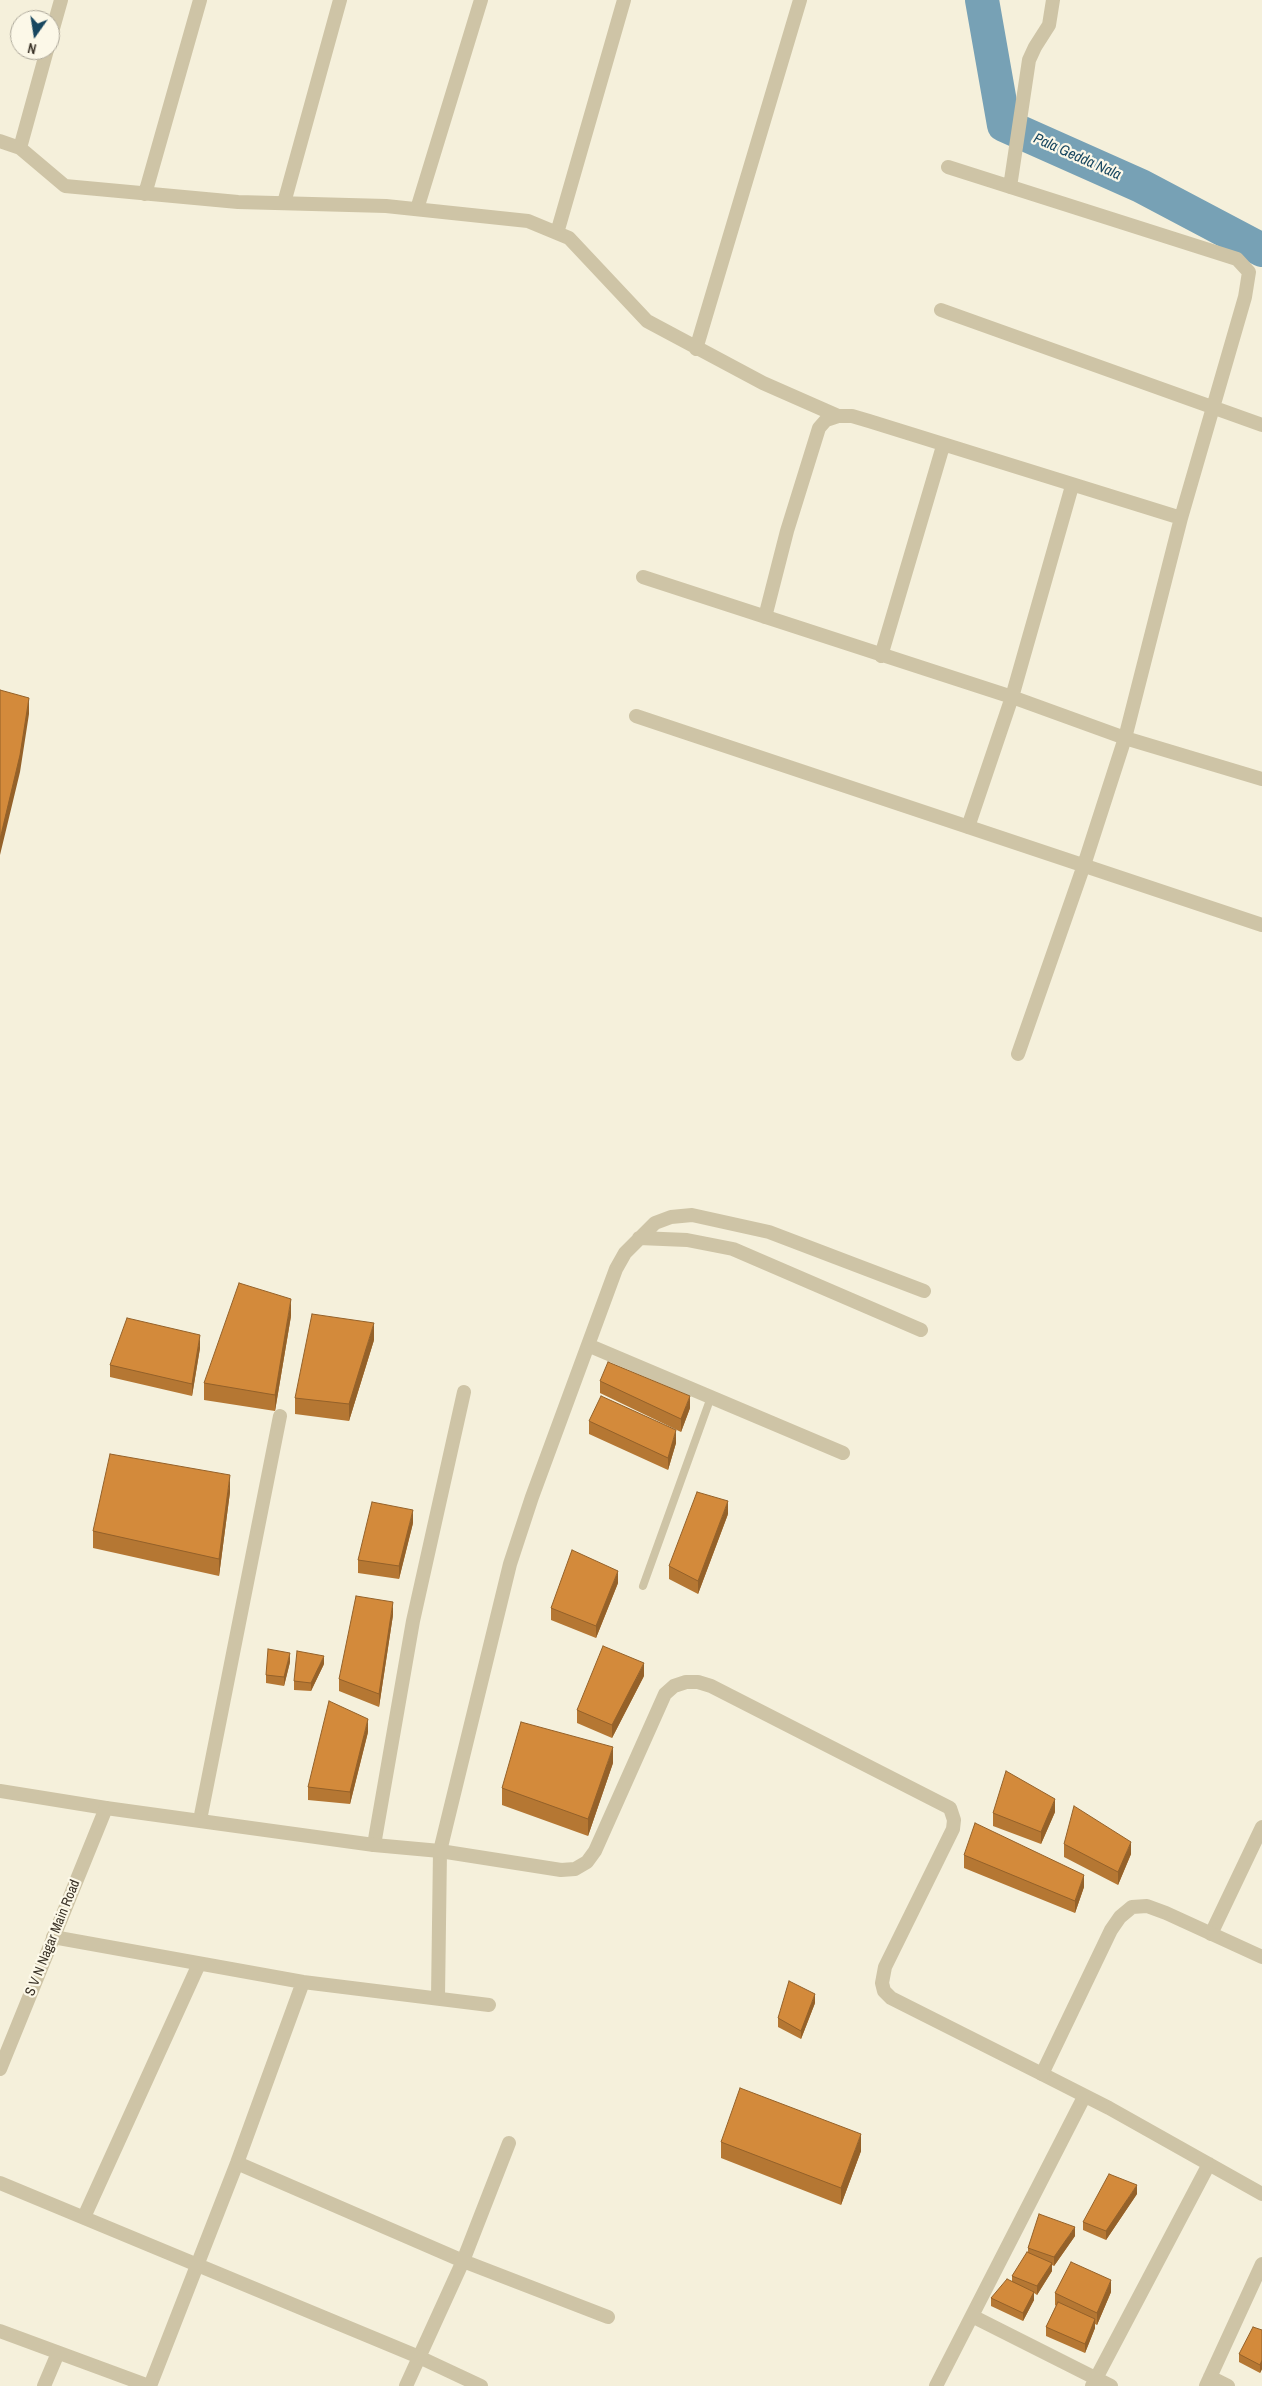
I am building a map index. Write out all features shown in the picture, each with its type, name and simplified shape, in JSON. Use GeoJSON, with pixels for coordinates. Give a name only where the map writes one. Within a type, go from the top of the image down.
{"type":"FeatureCollection","features":[{"type":"Feature","properties":{"kind":"street"},"geometry":{"type":"LineString","coordinates":[[145,194],[200,0]]}},
{"type":"Feature","properties":{"kind":"street"},"geometry":{"type":"LineString","coordinates":[[284,203],[340,0]]}},
{"type":"Feature","properties":{"kind":"street"},"geometry":{"type":"LineString","coordinates":[[417,209],[480,0]]}},
{"type":"Feature","properties":{"kind":"street"},"geometry":{"type":"LineString","coordinates":[[557,232],[624,0]]}},
{"type":"Feature","properties":{"kind":"street"},"geometry":{"type":"LineString","coordinates":[[696,349],[800,0]]}},
{"type":"Feature","properties":{"kind":"street"},"geometry":{"type":"LineString","coordinates":[[1010,187],[1029,60],[1049,24],[1053,0]]}},
{"type":"Feature","properties":{"kind":"street"},"geometry":{"type":"LineString","coordinates":[[20,148],[44,60]]}},
{"type":"Feature","properties":{"kind":"street"},"geometry":{"type":"LineString","coordinates":[[0,141],[20,148],[65,186],[238,202],[386,206],[528,221],[569,238],[647,321],[696,349],[763,383],[838,416]]}},
{"type":"Feature","properties":{"kind":"street"},"geometry":{"type":"LineString","coordinates":[[948,167],[1238,260],[1245,265],[1249,272],[1245,297],[1181,518],[1125,738],[1084,865],[1018,1054]]}},
{"type":"Feature","properties":{"kind":"street"},"geometry":{"type":"LineString","coordinates":[[941,310],[1262,425]]}},
{"type":"Feature","properties":{"kind":"street"},"geometry":{"type":"LineString","coordinates":[[764,617],[819,428],[826,420],[838,416],[852,416],[870,421],[943,446],[1181,518]]}},
{"type":"Feature","properties":{"kind":"street"},"geometry":{"type":"LineString","coordinates":[[881,656],[943,446]]}},
{"type":"Feature","properties":{"kind":"street"},"geometry":{"type":"LineString","coordinates":[[968,827],[1012,697],[1072,486]]}},
{"type":"Feature","properties":{"kind":"street"},"geometry":{"type":"LineString","coordinates":[[643,577],[881,656],[1012,697],[1125,738],[1262,779]]}},
{"type":"Feature","properties":{"kind":"street"},"geometry":{"type":"LineString","coordinates":[[636,716],[1262,925]]}},
{"type":"Feature","properties":{"kind":"street"},"geometry":{"type":"LineString","coordinates":[[438,1997],[440,1851],[510,1564],[532,1497],[590,1346],[616,1269],[625,1253],[655,1223],[671,1217],[692,1215],[770,1232],[924,1292]]}},
{"type":"Feature","properties":{"kind":"street"},"geometry":{"type":"LineString","coordinates":[[639,1238],[687,1240],[733,1249],[921,1330]]}},
{"type":"Feature","properties":{"kind":"street"},"geometry":{"type":"LineString","coordinates":[[590,1346],[843,1453]]}},
{"type":"Feature","properties":{"kind":"street"},"geometry":{"type":"LineString","coordinates":[[374,1845],[413,1620],[464,1392]]}},
{"type":"Feature","properties":{"kind":"street"},"geometry":{"type":"LineString","coordinates":[[200,1820],[280,1416]]}},
{"type":"Feature","properties":{"kind":"street"},"geometry":{"type":"LineString","coordinates":[[0,1791],[106,1808],[374,1845],[440,1851],[561,1870],[575,1869],[587,1862],[595,1851],[665,1694],[674,1686],[686,1682],[698,1682],[711,1686],[950,1808],[954,1820],[953,1829],[885,1967],[882,1983],[884,1991],[891,1998],[1042,2074],[1262,2194]]}},
{"type":"Feature","properties":{"kind":"street","name":"S V N Nagar Main Road"},"geometry":{"type":"LineString","coordinates":[[0,2069],[106,1808]]}},
{"type":"Feature","properties":{"kind":"street"},"geometry":{"type":"LineString","coordinates":[[1212,1934],[1262,1827]]}},
{"type":"Feature","properties":{"kind":"street"},"geometry":{"type":"LineString","coordinates":[[1042,2074],[1111,1930],[1120,1917],[1132,1907],[1147,1906],[1262,1957]]}},
{"type":"Feature","properties":{"kind":"street"},"geometry":{"type":"LineString","coordinates":[[53,1937],[302,1982],[489,2004]]}},
{"type":"Feature","properties":{"kind":"street"},"geometry":{"type":"LineString","coordinates":[[84,2217],[199,1964]]}},
{"type":"Feature","properties":{"kind":"street"},"geometry":{"type":"LineString","coordinates":[[0,2331],[150,2386],[237,2163],[302,1982]]}},
{"type":"Feature","properties":{"kind":"street"},"geometry":{"type":"LineString","coordinates":[[936,2386],[974,2317],[1084,2097]]}},
{"type":"Feature","properties":{"kind":"street"},"geometry":{"type":"LineString","coordinates":[[406,2386],[463,2261],[509,2143]]}},
{"type":"Feature","properties":{"kind":"street"},"geometry":{"type":"LineString","coordinates":[[237,2163],[463,2261],[608,2317]]}},
{"type":"Feature","properties":{"kind":"street"},"geometry":{"type":"LineString","coordinates":[[1094,2382],[1209,2164]]}},
{"type":"Feature","properties":{"kind":"street"},"geometry":{"type":"LineString","coordinates":[[0,2183],[419,2357],[481,2386]]}},
{"type":"Feature","properties":{"kind":"street"},"geometry":{"type":"LineString","coordinates":[[1228,2386],[1208,2381],[1262,2264]]}},
{"type":"Feature","properties":{"kind":"street"},"geometry":{"type":"LineString","coordinates":[[974,2317],[1094,2382],[1111,2386]]}},
{"type":"Feature","properties":{"kind":"street"},"geometry":{"type":"LineString","coordinates":[[44,2386],[58,2352]]}},
{"type":"Feature","properties":{"kind":"lane"},"geometry":{"type":"LineString","coordinates":[[643,1586],[711,1397]]}},
{"type":"Feature","properties":{"kind":"building"},"geometry":{"type":"Polygon","coordinates":[[[0,690],[29,698],[20,755],[0,839],[0,690]]]}},
{"type":"Feature","properties":{"kind":"building"},"geometry":{"type":"Polygon","coordinates":[[[239,1283],[291,1299],[275,1395],[204,1383],[239,1283]]]}},
{"type":"Feature","properties":{"kind":"building"},"geometry":{"type":"Polygon","coordinates":[[[312,1314],[374,1323],[349,1404],[295,1398],[312,1314]]]}},
{"type":"Feature","properties":{"kind":"building"},"geometry":{"type":"Polygon","coordinates":[[[127,1318],[200,1335],[192,1384],[110,1365],[127,1318]]]}},
{"type":"Feature","properties":{"kind":"building"},"geometry":{"type":"Polygon","coordinates":[[[608,1362],[690,1396],[681,1419],[600,1381],[608,1362]]]}},
{"type":"Feature","properties":{"kind":"building"},"geometry":{"type":"Polygon","coordinates":[[[601,1396],[676,1430],[668,1458],[589,1421],[601,1396]]]}},
{"type":"Feature","properties":{"kind":"building"},"geometry":{"type":"Polygon","coordinates":[[[110,1454],[230,1475],[219,1559],[93,1531],[110,1454]]]}},
{"type":"Feature","properties":{"kind":"building"},"geometry":{"type":"Polygon","coordinates":[[[697,1492],[728,1501],[698,1581],[669,1566],[697,1492]]]}},
{"type":"Feature","properties":{"kind":"building"},"geometry":{"type":"Polygon","coordinates":[[[372,1502],[413,1510],[399,1566],[358,1560],[372,1502]]]}},
{"type":"Feature","properties":{"kind":"building"},"geometry":{"type":"Polygon","coordinates":[[[572,1550],[618,1571],[596,1626],[551,1608],[572,1550]]]}},
{"type":"Feature","properties":{"kind":"building"},"geometry":{"type":"Polygon","coordinates":[[[356,1596],[393,1602],[379,1694],[339,1679],[356,1596]]]}},
{"type":"Feature","properties":{"kind":"building"},"geometry":{"type":"Polygon","coordinates":[[[603,1646],[644,1663],[612,1725],[577,1710],[603,1646]]]}},
{"type":"Feature","properties":{"kind":"building"},"geometry":{"type":"Polygon","coordinates":[[[268,1649],[290,1653],[284,1677],[266,1675],[268,1649]]]}},
{"type":"Feature","properties":{"kind":"building"},"geometry":{"type":"Polygon","coordinates":[[[297,1651],[324,1656],[311,1683],[294,1681],[297,1651]]]}},
{"type":"Feature","properties":{"kind":"building"},"geometry":{"type":"Polygon","coordinates":[[[329,1701],[368,1719],[350,1792],[308,1787],[329,1701]]]}},
{"type":"Feature","properties":{"kind":"building"},"geometry":{"type":"Polygon","coordinates":[[[521,1722],[613,1747],[588,1819],[502,1788],[521,1722]]]}},
{"type":"Feature","properties":{"kind":"building"},"geometry":{"type":"Polygon","coordinates":[[[1006,1771],[1055,1799],[1041,1832],[993,1813],[1006,1771]]]}},
{"type":"Feature","properties":{"kind":"building"},"geometry":{"type":"Polygon","coordinates":[[[1074,1806],[1131,1842],[1118,1872],[1064,1844],[1074,1806]]]}},
{"type":"Feature","properties":{"kind":"building"},"geometry":{"type":"Polygon","coordinates":[[[975,1823],[1084,1875],[1075,1901],[964,1855],[975,1823]]]}},
{"type":"Feature","properties":{"kind":"building"},"geometry":{"type":"Polygon","coordinates":[[[789,1981],[815,1994],[801,2031],[778,2018],[789,1981]]]}},
{"type":"Feature","properties":{"kind":"building"},"geometry":{"type":"Polygon","coordinates":[[[740,2088],[861,2134],[841,2188],[721,2142],[740,2088]]]}},
{"type":"Feature","properties":{"kind":"building"},"geometry":{"type":"Polygon","coordinates":[[[1109,2174],[1137,2185],[1106,2231],[1083,2222],[1109,2174]]]}},
{"type":"Feature","properties":{"kind":"building"},"geometry":{"type":"Polygon","coordinates":[[[1039,2214],[1075,2227],[1054,2257],[1028,2248],[1039,2214]]]}},
{"type":"Feature","properties":{"kind":"building"},"geometry":{"type":"Polygon","coordinates":[[[1027,2252],[1052,2263],[1037,2286],[1012,2276],[1027,2252]]]}},
{"type":"Feature","properties":{"kind":"building"},"geometry":{"type":"Polygon","coordinates":[[[1071,2262],[1111,2280],[1097,2313],[1055,2293],[1071,2262]]]}},
{"type":"Feature","properties":{"kind":"building"},"geometry":{"type":"Polygon","coordinates":[[[1007,2279],[1034,2292],[1023,2313],[991,2298],[1007,2279]]]}},
{"type":"Feature","properties":{"kind":"building"},"geometry":{"type":"Polygon","coordinates":[[[1058,2302],[1095,2319],[1085,2344],[1046,2327],[1058,2302]]]}},
{"type":"Feature","properties":{"kind":"building"},"geometry":{"type":"Polygon","coordinates":[[[1253,2327],[1262,2330],[1262,2360],[1260,2365],[1239,2354],[1253,2327]]]}},
{"type":"Feature","properties":{"kind":"waterway","name":"Pala Gedda Nala"},"geometry":{"type":"LineString","coordinates":[[982,0],[1004,125],[1141,186],[1262,250]]}}]}
